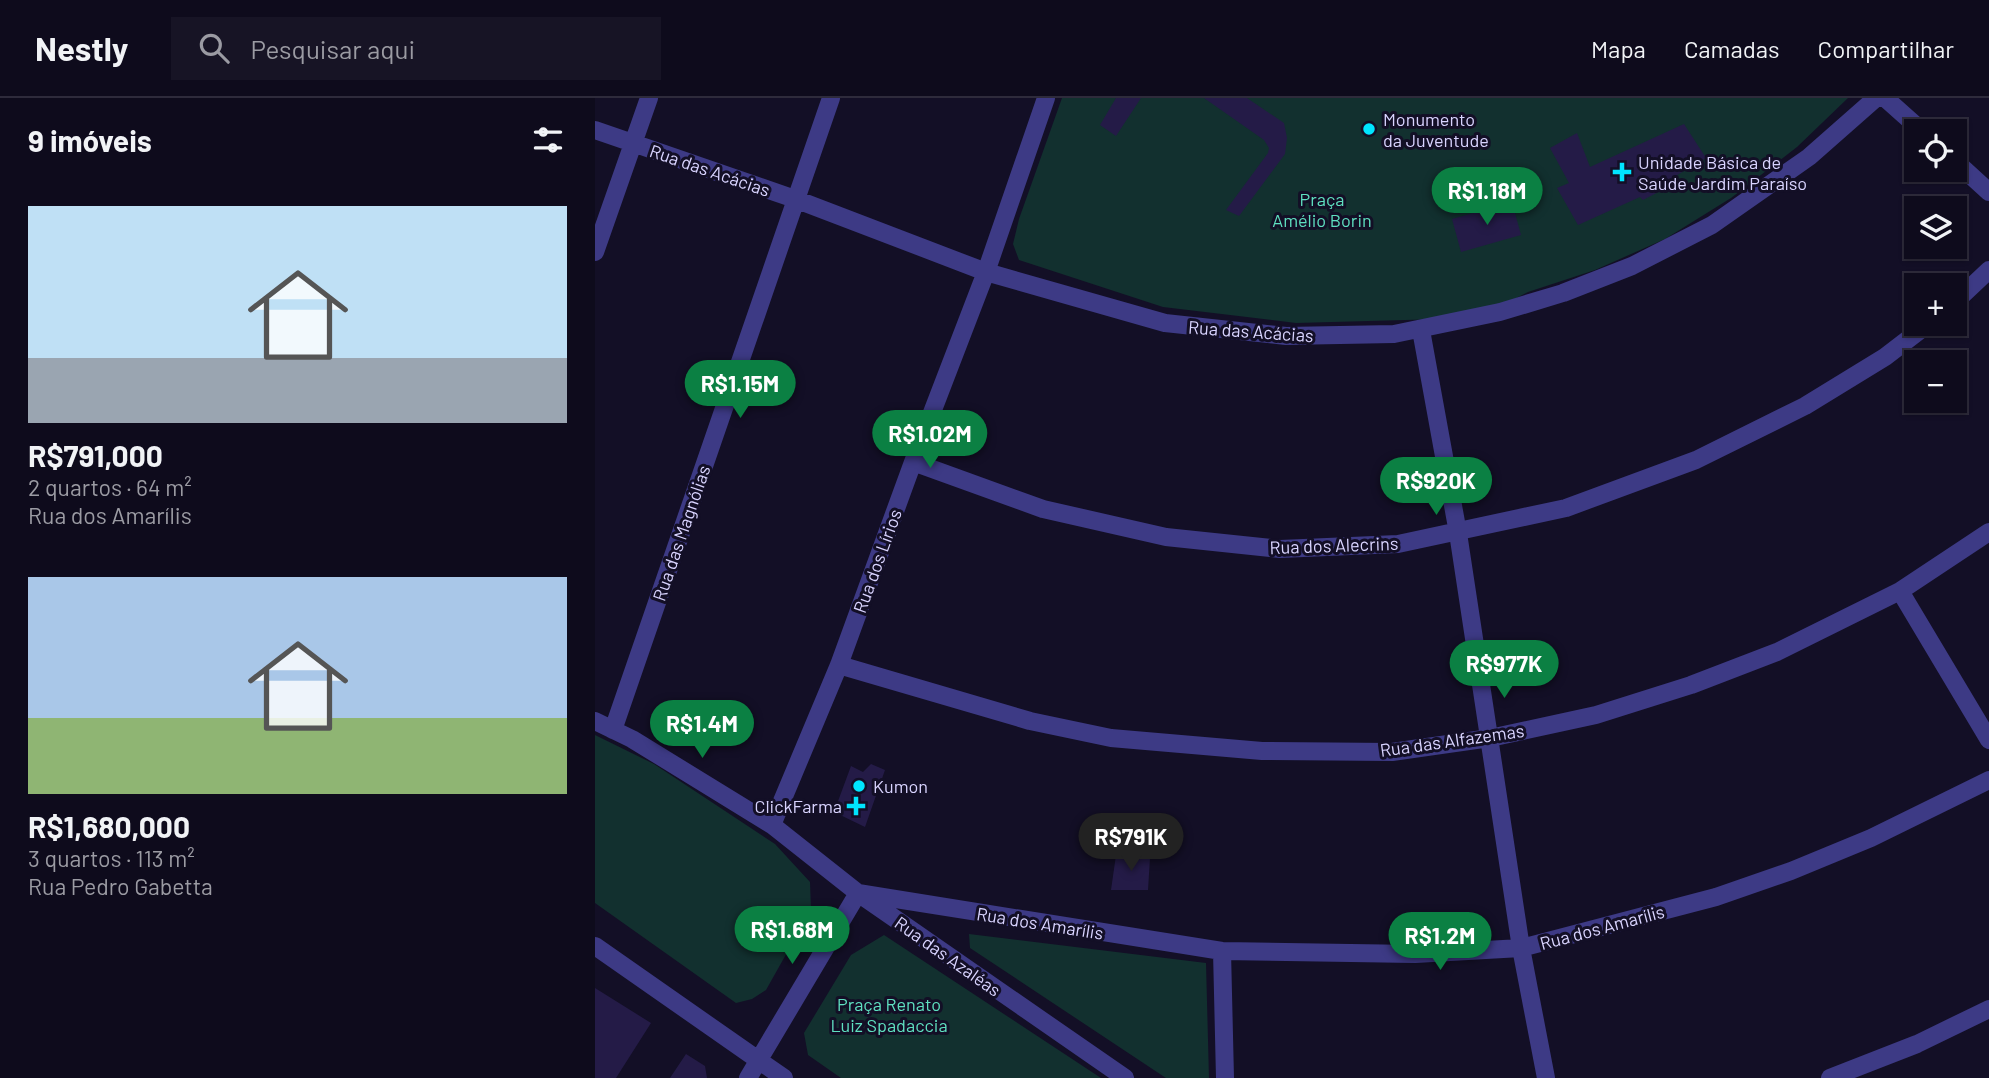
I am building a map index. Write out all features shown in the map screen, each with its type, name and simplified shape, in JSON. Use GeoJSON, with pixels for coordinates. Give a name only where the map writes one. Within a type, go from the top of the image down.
{"type":"FeatureCollection","features":[{"type":"Feature","properties":{"kind":"street"},"geometry":{"type":"LineString","coordinates":[[595,253],[649,98]]}},
{"type":"Feature","properties":{"kind":"street","name":"Rua das Magnólias"},"geometry":{"type":"LineString","coordinates":[[613,730],[831,98]]}},
{"type":"Feature","properties":{"kind":"street","name":"Rua dos Lírios"},"geometry":{"type":"LineString","coordinates":[[772,825],[839,666],[986,272],[1046,98]]}},
{"type":"Feature","properties":{"kind":"street","name":"Rua das Acácias"},"geometry":{"type":"LineString","coordinates":[[595,130],[795,199],[986,272],[1165,323],[1286,336],[1394,334],[1478,318],[1563,293],[1643,260],[1723,217],[1809,157],[1876,98]]}},
{"type":"Feature","properties":{"kind":"street"},"geometry":{"type":"LineString","coordinates":[[1885,98],[1909,119]]}},
{"type":"Feature","properties":{"kind":"street"},"geometry":{"type":"LineString","coordinates":[[1967,172],[1989,192]]}},
{"type":"Feature","properties":{"kind":"street"},"geometry":{"type":"LineString","coordinates":[[1967,291],[1989,270]]}},
{"type":"Feature","properties":{"kind":"street"},"geometry":{"type":"LineString","coordinates":[[1421,330],[1458,533],[1521,948],[1546,1078]]}},
{"type":"Feature","properties":{"kind":"street","name":"Rua dos Alecrins"},"geometry":{"type":"LineString","coordinates":[[913,462],[1043,509],[1166,537],[1280,549],[1398,544],[1566,508],[1696,460],[1805,406],[1885,357],[1912,336]]}},
{"type":"Feature","properties":{"kind":"street","name":"Rua das Alfazemas"},"geometry":{"type":"LineString","coordinates":[[839,666],[1030,721],[1111,738],[1262,751],[1392,752],[1490,738],[1596,715],[1691,685],[1777,652],[1900,591],[1989,532]]}},
{"type":"Feature","properties":{"kind":"street"},"geometry":{"type":"LineString","coordinates":[[1900,591],[1989,740]]}},
{"type":"Feature","properties":{"kind":"street","name":"Rua das Azaléas"},"geometry":{"type":"LineString","coordinates":[[595,722],[613,730],[772,825],[858,893],[1125,1078]]}},
{"type":"Feature","properties":{"kind":"street","name":"Rua dos Amarílis"},"geometry":{"type":"LineString","coordinates":[[858,893],[1222,951],[1415,954],[1521,948],[1716,897],[1791,871],[1871,838],[1989,780]]}},
{"type":"Feature","properties":{"kind":"street"},"geometry":{"type":"LineString","coordinates":[[748,1078],[858,893]]}},
{"type":"Feature","properties":{"kind":"street"},"geometry":{"type":"LineString","coordinates":[[595,946],[784,1078]]}},
{"type":"Feature","properties":{"kind":"street"},"geometry":{"type":"LineString","coordinates":[[1222,951],[1225,1078]]}},
{"type":"Feature","properties":{"kind":"street"},"geometry":{"type":"LineString","coordinates":[[1830,1078],[1917,1045],[1989,1009]]}},
{"type":"Feature","properties":{"kind":"green space","name":"Praça Amélio Borin"},"geometry":{"type":"Polygon","coordinates":[[[1062,98],[1848,98],[1797,147],[1731,198],[1665,239],[1595,270],[1528,292],[1478,318],[1296,323],[1163,307],[1019,260],[1013,244],[1019,219],[1062,98]]]}},
{"type":"Feature","properties":{"kind":"green space"},"geometry":{"type":"Polygon","coordinates":[[[595,735],[654,764],[775,844],[810,882],[811,910],[766,990],[752,999],[736,1003],[595,903],[595,735]]]}},
{"type":"Feature","properties":{"kind":"green space"},"geometry":{"type":"Polygon","coordinates":[[[969,934],[1206,963],[1209,1078],[1166,1078],[970,948],[969,934]]]}},
{"type":"Feature","properties":{"kind":"green space","name":"Praça Renato Luiz Spadaccia"},"geometry":{"type":"Polygon","coordinates":[[[884,935],[1101,1078],[841,1078],[808,1055],[804,1033],[851,955],[884,935]]]}},
{"type":"Feature","properties":{"kind":"building"},"geometry":{"type":"Polygon","coordinates":[[[1116,98],[1141,98],[1116,136],[1100,125],[1116,98]]]}},
{"type":"Feature","properties":{"kind":"building"},"geometry":{"type":"Polygon","coordinates":[[[1204,98],[1247,98],[1284,123],[1287,138],[1285,154],[1239,216],[1226,210],[1269,148],[1264,140],[1204,98]]]}},
{"type":"Feature","properties":{"kind":"building","name":"Unidade Básica de Saúde Jardim Paraíso"},"geometry":{"type":"Polygon","coordinates":[[[1684,124],[1706,158],[1672,178],[1670,186],[1643,200],[1640,197],[1578,225],[1557,188],[1569,183],[1550,148],[1577,133],[1590,167],[1684,124]]]}},
{"type":"Feature","properties":{"kind":"building"},"geometry":{"type":"Polygon","coordinates":[[[1512,202],[1521,235],[1461,252],[1452,219],[1512,202]]]}},
{"type":"Feature","properties":{"kind":"building"},"geometry":{"type":"Polygon","coordinates":[[[871,764],[885,770],[865,827],[834,812],[851,766],[863,772],[871,764]]]}},
{"type":"Feature","properties":{"kind":"building"},"geometry":{"type":"Polygon","coordinates":[[[1116,855],[1150,858],[1148,890],[1111,890],[1116,855]]]}},
{"type":"Feature","properties":{"kind":"building"},"geometry":{"type":"Polygon","coordinates":[[[595,988],[651,1023],[616,1078],[595,1078],[595,988]]]}},
{"type":"Feature","properties":{"kind":"building"},"geometry":{"type":"Polygon","coordinates":[[[686,1054],[705,1066],[707,1078],[670,1078],[686,1054]]]}},
{"type":"Feature","properties":{"kind":"place","name":"Monumento da Juventude"},"geometry":{"type":"Point","coordinates":[1369,129]}},
{"type":"Feature","properties":{"kind":"place","name":"Unidade Básica de Saúde Jardim Paraíso"},"geometry":{"type":"Point","coordinates":[1622,172]}},
{"type":"Feature","properties":{"kind":"place","name":"Kumon"},"geometry":{"type":"Point","coordinates":[859,786]}},
{"type":"Feature","properties":{"kind":"place","name":"ClickFarma"},"geometry":{"type":"Point","coordinates":[856,806]}}]}
